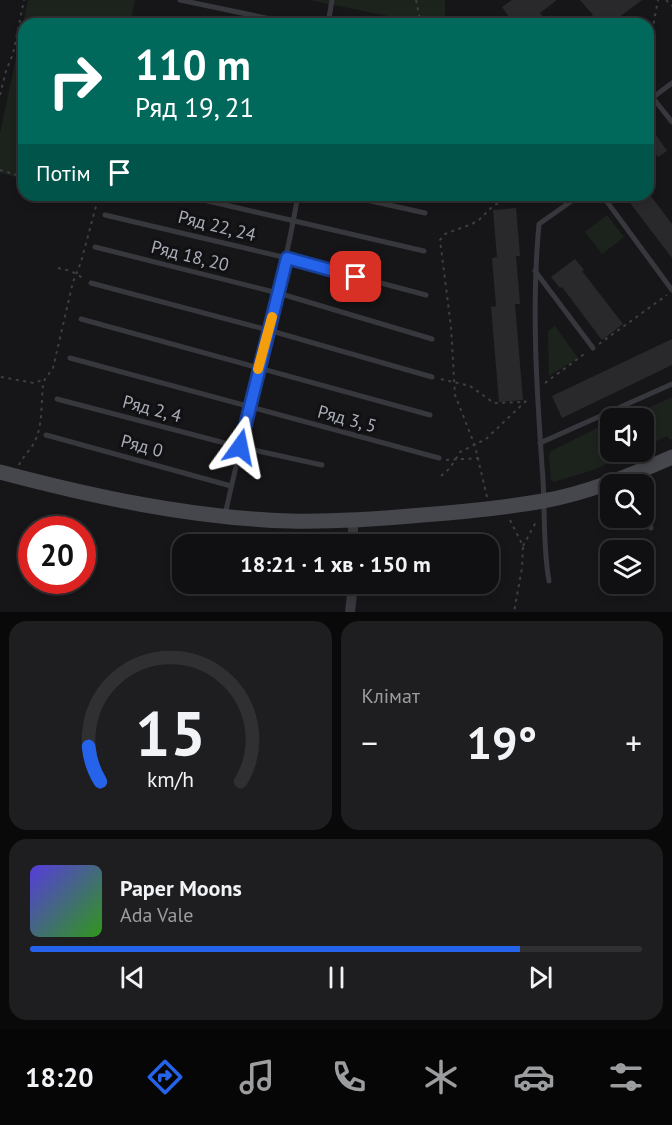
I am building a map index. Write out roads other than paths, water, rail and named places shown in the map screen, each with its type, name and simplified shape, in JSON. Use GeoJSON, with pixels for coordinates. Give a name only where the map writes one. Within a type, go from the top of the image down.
{"type":"FeatureCollection","features":[{"type":"Feature","properties":{"kind":"street"},"geometry":{"type":"LineString","coordinates":[[642,474],[672,457]]}},
{"type":"Feature","properties":{"kind":"street"},"geometry":{"type":"LineString","coordinates":[[0,472],[170,509],[225,517],[288,521],[353,520],[496,507],[544,508],[600,490]]}},
{"type":"Feature","properties":{"kind":"street"},"geometry":{"type":"LineString","coordinates":[[353,520],[353,534]]}},
{"type":"Feature","properties":{"kind":"street"},"geometry":{"type":"LineString","coordinates":[[350,612],[352,594]]}},
{"type":"Feature","properties":{"kind":"lane"},"geometry":{"type":"LineString","coordinates":[[180,0],[266,18]]}},
{"type":"Feature","properties":{"kind":"lane"},"geometry":{"type":"LineString","coordinates":[[329,18],[332,0]]}},
{"type":"Feature","properties":{"kind":"lane"},"geometry":{"type":"LineString","coordinates":[[654,97],[672,83]]}},
{"type":"Feature","properties":{"kind":"lane"},"geometry":{"type":"LineString","coordinates":[[654,104],[672,122]]}},
{"type":"Feature","properties":{"kind":"lane"},"geometry":{"type":"LineString","coordinates":[[208,201],[424,251]]}},
{"type":"Feature","properties":{"kind":"lane"},"geometry":{"type":"LineString","coordinates":[[225,517],[248,408],[287,258],[297,201]]}},
{"type":"Feature","properties":{"kind":"lane"},"geometry":{"type":"LineString","coordinates":[[371,201],[425,213]]}},
{"type":"Feature","properties":{"kind":"lane"},"geometry":{"type":"LineString","coordinates":[[549,581],[545,559],[534,269],[538,224],[571,201]]}},
{"type":"Feature","properties":{"kind":"lane"},"geometry":{"type":"LineString","coordinates":[[606,201],[672,291]]}},
{"type":"Feature","properties":{"kind":"lane","name":"Ряд 22, 24"},"geometry":{"type":"LineString","coordinates":[[105,215],[287,258],[426,295]]}},
{"type":"Feature","properties":{"kind":"lane","name":"Ряд 18, 20"},"geometry":{"type":"LineString","coordinates":[[95,247],[278,293],[432,339]]}},
{"type":"Feature","properties":{"kind":"lane"},"geometry":{"type":"LineString","coordinates":[[534,269],[593,348]]}},
{"type":"Feature","properties":{"kind":"lane"},"geometry":{"type":"LineString","coordinates":[[91,283],[432,377]]}},
{"type":"Feature","properties":{"kind":"lane"},"geometry":{"type":"LineString","coordinates":[[81,320],[430,415]]}},
{"type":"Feature","properties":{"kind":"lane","name":"Ряд 3, 5"},"geometry":{"type":"LineString","coordinates":[[70,358],[439,458]]}},
{"type":"Feature","properties":{"kind":"lane"},"geometry":{"type":"LineString","coordinates":[[540,443],[672,384]]}},
{"type":"Feature","properties":{"kind":"lane","name":"Ряд 2, 4"},"geometry":{"type":"LineString","coordinates":[[57,399],[240,447],[322,465]]}},
{"type":"Feature","properties":{"kind":"lane","name":"Ряд 0"},"geometry":{"type":"LineString","coordinates":[[46,435],[231,486]]}}]}
